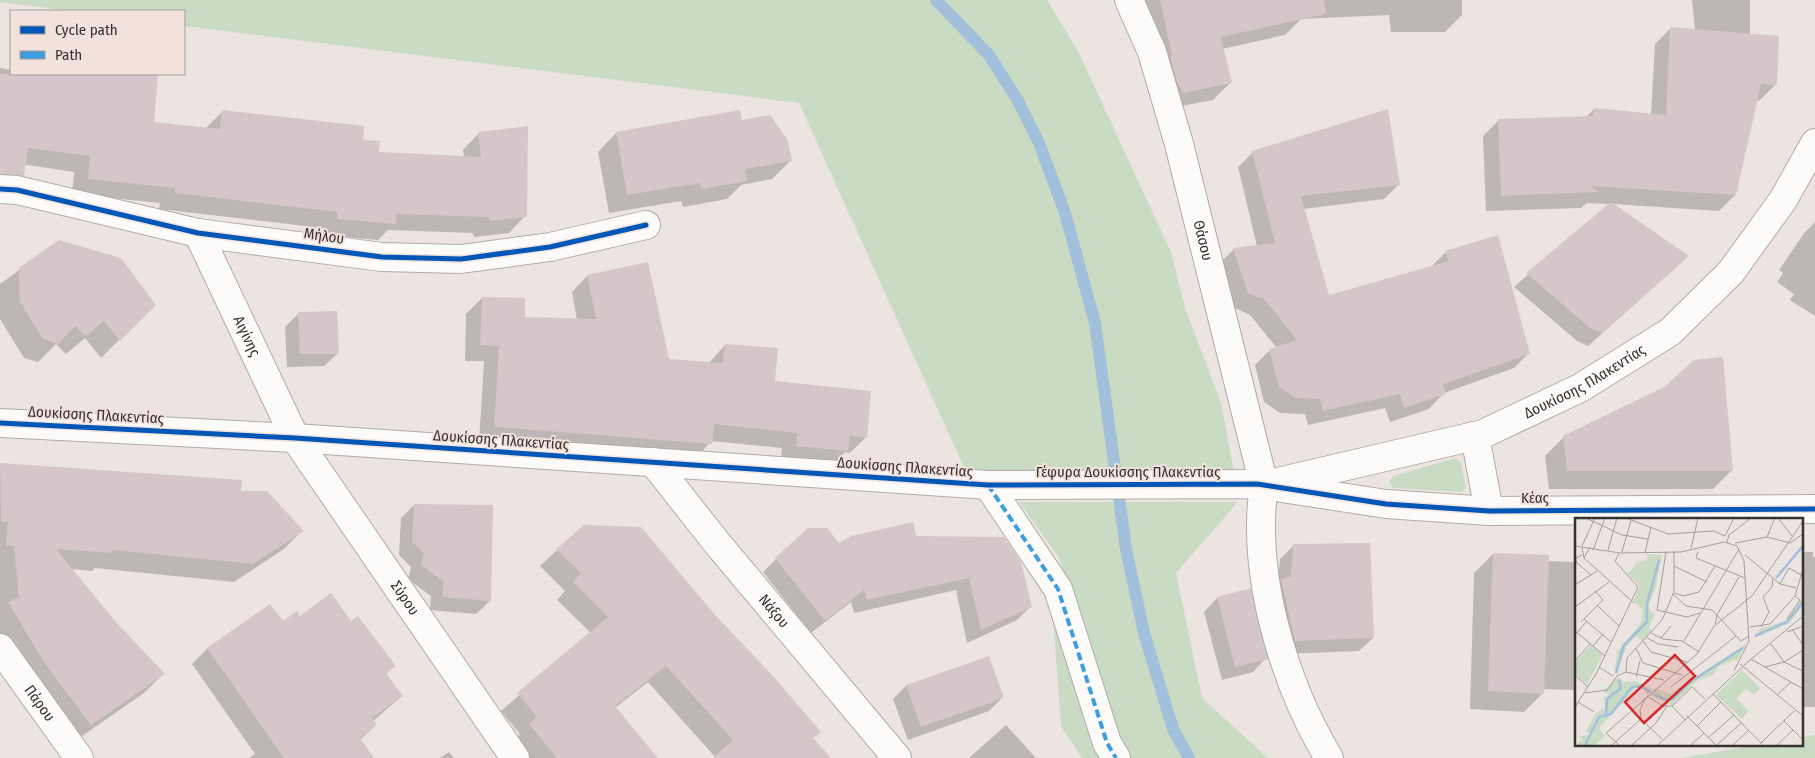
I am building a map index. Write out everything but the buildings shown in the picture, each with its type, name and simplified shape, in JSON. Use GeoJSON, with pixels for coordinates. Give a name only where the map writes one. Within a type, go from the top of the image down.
{"type":"FeatureCollection","features":[{"type":"Feature","properties":{"kind":"street","name":"Θάσου"},"geometry":{"type":"LineString","coordinates":[[1129,0],[1152,52],[1177,136],[1260,484],[1260,539],[1268,597],[1284,657],[1308,721],[1329,758]]}},
{"type":"Feature","properties":{"kind":"street","name":"Δουκίσσης Πλακεντίας"},"geometry":{"type":"LineString","coordinates":[[1260,484],[1475,436],[1580,388],[1670,332],[1732,272],[1783,200],[1815,143]]}},
{"type":"Feature","properties":{"kind":"street","name":"Μήλου"},"geometry":{"type":"LineString","coordinates":[[0,189],[17,190],[198,234],[382,257],[461,259],[550,247],[646,225]]}},
{"type":"Feature","properties":{"kind":"street","name":"Αιγίνης"},"geometry":{"type":"LineString","coordinates":[[198,234],[295,438]]}},
{"type":"Feature","properties":{"kind":"street","name":"Δουκίσσης Πλακεντίας"},"geometry":{"type":"LineString","coordinates":[[0,423],[295,438],[994,485]]}},
{"type":"Feature","properties":{"kind":"street"},"geometry":{"type":"LineString","coordinates":[[1475,436],[1490,511]]}},
{"type":"Feature","properties":{"kind":"street","name":"Σύρου"},"geometry":{"type":"LineString","coordinates":[[295,438],[515,758]]}},
{"type":"Feature","properties":{"kind":"street","name":"Νάξου"},"geometry":{"type":"LineString","coordinates":[[653,462],[717,543],[897,758]]}},
{"type":"Feature","properties":{"kind":"street","name":"Γέφυρα Δουκίσσης Πλακεντίας"},"geometry":{"type":"LineString","coordinates":[[994,485],[1260,484]]}},
{"type":"Feature","properties":{"kind":"street","name":"Κέας"},"geometry":{"type":"LineString","coordinates":[[1260,484],[1386,504],[1490,511],[1815,509]]}},
{"type":"Feature","properties":{"kind":"street"},"geometry":{"type":"LineString","coordinates":[[994,485],[1058,588],[1107,743],[1116,758]]}},
{"type":"Feature","properties":{"kind":"street","name":"Πάρου"},"geometry":{"type":"LineString","coordinates":[[0,648],[79,758]]}},
{"type":"Feature","properties":{"kind":"green space"},"geometry":{"type":"Polygon","coordinates":[[[0,0],[1047,0],[1079,53],[1171,252],[1185,308],[1221,403],[1235,477],[967,474],[799,103],[185,26],[185,10],[63,10],[0,2],[0,0]]]}},
{"type":"Feature","properties":{"kind":"green space"},"geometry":{"type":"Polygon","coordinates":[[[1456,458],[1461,463],[1466,488],[1461,492],[1393,488],[1389,482],[1393,476],[1456,458]]]}},
{"type":"Feature","properties":{"kind":"green space"},"geometry":{"type":"Polygon","coordinates":[[[1019,502],[1238,502],[1176,573],[1202,698],[1268,758],[1082,758],[1061,726],[1052,604],[1071,589],[1058,556],[1019,502]]]}},
{"type":"Feature","properties":{"kind":"green space"},"geometry":{"type":"Polygon","coordinates":[[[1815,735],[1815,758],[1682,758],[1751,746],[1802,746],[1802,737],[1815,735]]]}},
{"type":"Feature","properties":{"kind":"waterway"},"geometry":{"type":"LineString","coordinates":[[936,0],[989,55],[1018,101],[1039,143],[1065,213],[1095,323],[1126,549],[1144,633],[1173,729],[1189,758]]}},
{"type":"Feature","properties":{"kind":"marked path"},"geometry":{"type":"LineString","coordinates":[[988,485],[1058,589],[1107,743],[1116,758]]}},
{"type":"Feature","properties":{"kind":"cycle path"},"geometry":{"type":"LineString","coordinates":[[0,189],[17,190],[198,233],[382,257],[461,259],[550,247],[646,225]]}},
{"type":"Feature","properties":{"kind":"cycle path"},"geometry":{"type":"LineString","coordinates":[[0,423],[295,438],[988,485],[1257,484],[1386,504],[1489,511],[1815,509]]}}]}
